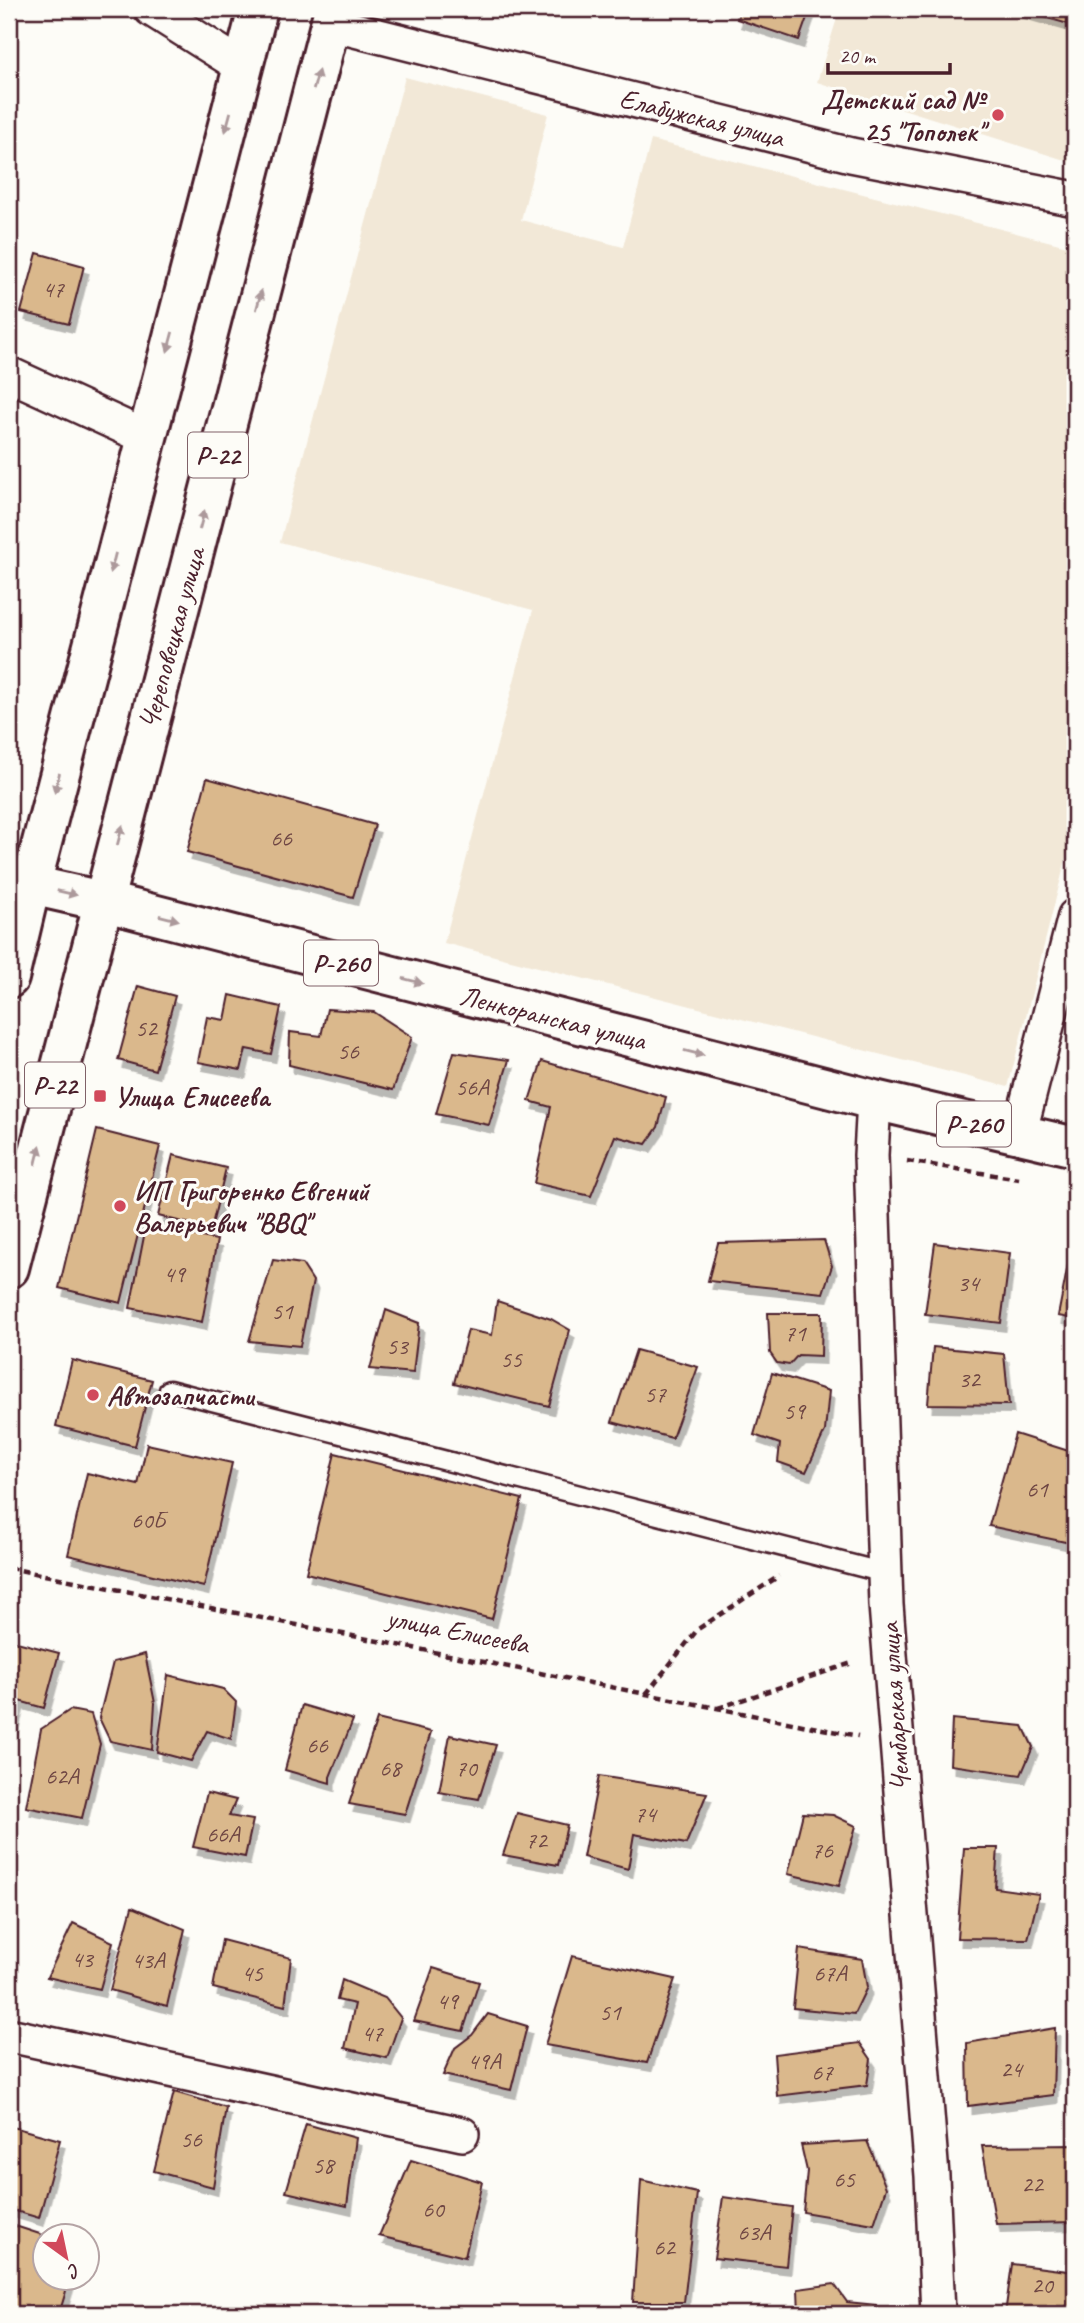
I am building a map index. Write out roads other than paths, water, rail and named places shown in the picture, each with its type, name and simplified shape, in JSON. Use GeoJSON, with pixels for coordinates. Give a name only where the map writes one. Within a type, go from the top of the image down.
{"type":"FeatureCollection","features":[{"type":"Feature","properties":{"kind":"highway","name":"Р-22"},"geometry":{"type":"LineString","coordinates":[[9,978],[243,67],[255,10]]}},
{"type":"Feature","properties":{"kind":"highway","name":"Череповецкая улица"},"geometry":{"type":"LineString","coordinates":[[9,1268],[332,16]]}},
{"type":"Feature","properties":{"kind":"highway","name":"Ленкоранская улица"},"geometry":{"type":"LineString","coordinates":[[31,885],[874,1100],[1075,1147]]}},
{"type":"Feature","properties":{"kind":"street"},"geometry":{"type":"LineString","coordinates":[[151,9],[243,67]]}},
{"type":"Feature","properties":{"kind":"street","name":"Елабужская улица"},"geometry":{"type":"LineString","coordinates":[[332,16],[851,155],[1075,200]]}},
{"type":"Feature","properties":{"kind":"street"},"geometry":{"type":"LineString","coordinates":[[9,374],[146,437]]}},
{"type":"Feature","properties":{"kind":"street"},"geometry":{"type":"LineString","coordinates":[[1019,1135],[1075,916]]}},
{"type":"Feature","properties":{"kind":"street","name":"Чембарская улица"},"geometry":{"type":"LineString","coordinates":[[874,1100],[871,1155],[885,1573],[932,2176],[938,2314]]}},
{"type":"Feature","properties":{"kind":"street"},"geometry":{"type":"LineString","coordinates":[[9,2035],[463,2134]]}},
{"type":"Feature","properties":{"kind":"lane"},"geometry":{"type":"LineString","coordinates":[[169,1390],[885,1573]]}},
{"type":"Feature","properties":{"kind":"place","name":"Детский сад № 25 \"Тополек\""},"geometry":{"type":"Point","coordinates":[998,115]}},
{"type":"Feature","properties":{"kind":"place","name":"Улица Елисеева"},"geometry":{"type":"Point","coordinates":[100,1096]}},
{"type":"Feature","properties":{"kind":"place","name":"ИП Григоренко Евгений Валерьевич \"BBQ\""},"geometry":{"type":"Point","coordinates":[120,1206]}},
{"type":"Feature","properties":{"kind":"place","name":"Автозапчасти"},"geometry":{"type":"Point","coordinates":[93,1395]}}]}
